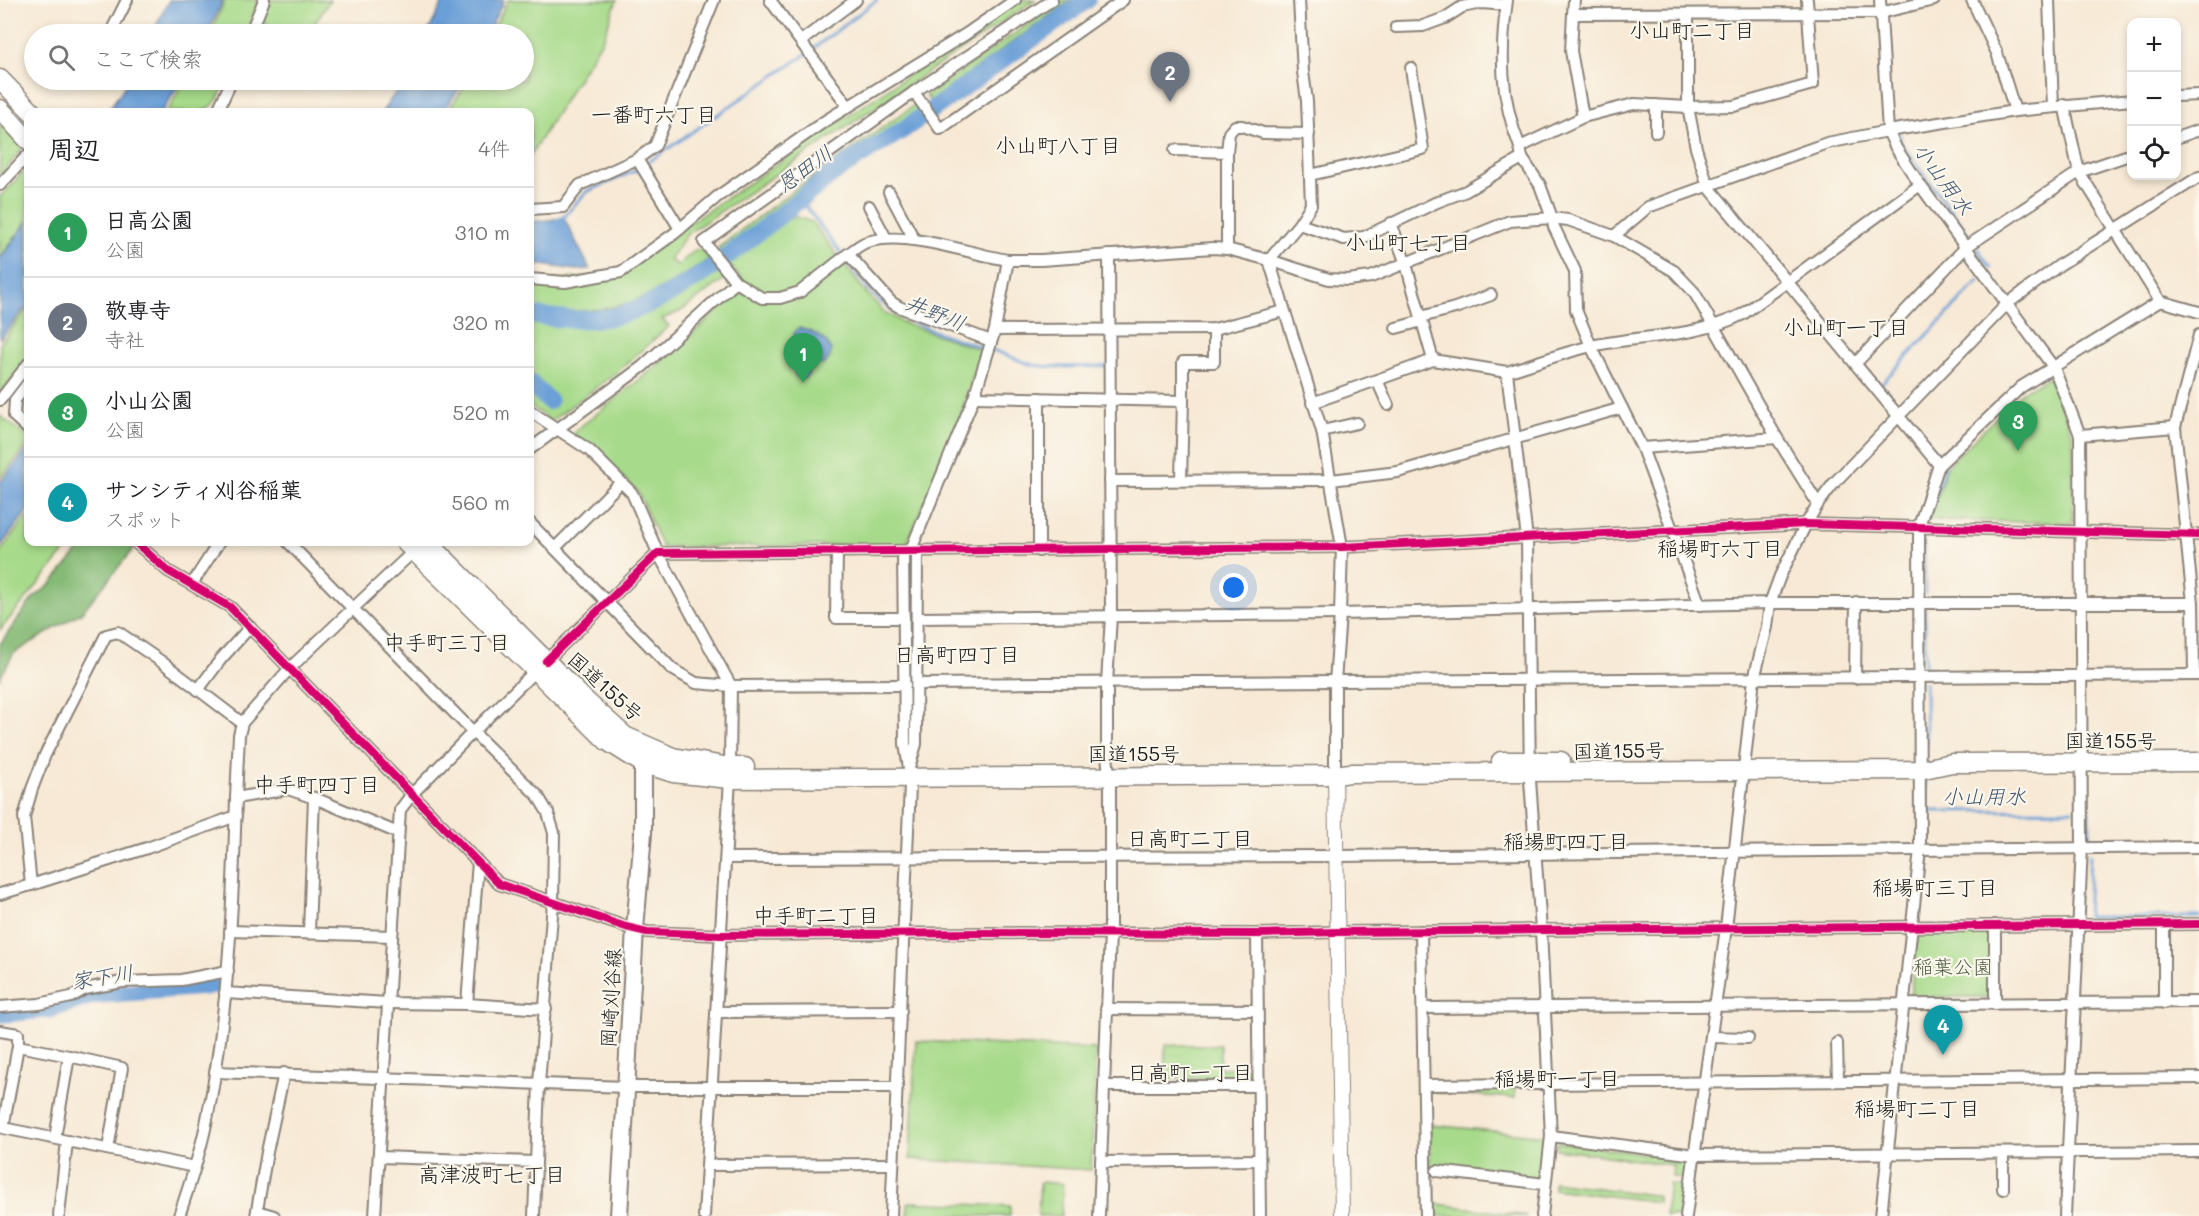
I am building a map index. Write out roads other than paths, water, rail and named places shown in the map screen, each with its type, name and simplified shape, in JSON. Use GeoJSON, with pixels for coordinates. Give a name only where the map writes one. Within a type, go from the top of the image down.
{"type":"FeatureCollection","features":[{"type":"Feature","properties":{"kind":"highway"},"geometry":{"type":"LineString","coordinates":[[0,79],[28,108]]}},
{"type":"Feature","properties":{"kind":"highway"},"geometry":{"type":"LineString","coordinates":[[0,109],[24,144]]}},
{"type":"Feature","properties":{"kind":"highway","name":"国道155号"},"geometry":{"type":"LineString","coordinates":[[420,546],[541,666],[607,741],[642,754],[673,773],[1108,770],[1335,770],[1350,773],[1530,767],[2199,762]]}},
{"type":"Feature","properties":{"kind":"main road","name":"岡崎刈谷線"},"geometry":{"type":"LineString","coordinates":[[619,1216],[635,929],[643,833],[642,754]]}},
{"type":"Feature","properties":{"kind":"street"},"geometry":{"type":"LineString","coordinates":[[115,24],[127,0]]}},
{"type":"Feature","properties":{"kind":"street"},"geometry":{"type":"LineString","coordinates":[[254,24],[264,0]]}},
{"type":"Feature","properties":{"kind":"street"},"geometry":{"type":"LineString","coordinates":[[534,209],[563,207],[580,185],[638,160],[655,146],[714,0]]}},
{"type":"Feature","properties":{"kind":"street"},"geometry":{"type":"LineString","coordinates":[[770,0],[848,106]]}},
{"type":"Feature","properties":{"kind":"street"},"geometry":{"type":"LineString","coordinates":[[804,44],[856,0]]}},
{"type":"Feature","properties":{"kind":"street"},"geometry":{"type":"LineString","coordinates":[[534,279],[565,282],[621,272],[680,229],[717,197],[848,106],[966,34],[1015,0]]}},
{"type":"Feature","properties":{"kind":"street"},"geometry":{"type":"LineString","coordinates":[[1052,0],[914,92],[704,242],[734,278],[762,298],[780,298],[800,292],[865,242],[886,238],[914,239],[980,256],[1008,260],[1227,249],[1329,279],[1348,280],[1371,277],[1510,221],[1552,218],[1578,223],[1614,236],[1674,271],[1694,292],[1777,438],[1818,504]]}},
{"type":"Feature","properties":{"kind":"street"},"geometry":{"type":"LineString","coordinates":[[914,92],[940,129],[1123,0]]}},
{"type":"Feature","properties":{"kind":"street"},"geometry":{"type":"LineString","coordinates":[[1269,260],[1299,224],[1311,205],[1309,134],[1299,0]]}},
{"type":"Feature","properties":{"kind":"street"},"geometry":{"type":"LineString","coordinates":[[1574,0],[1571,51],[1583,117]]}},
{"type":"Feature","properties":{"kind":"street"},"geometry":{"type":"LineString","coordinates":[[1299,224],[1344,239],[1364,237],[1466,191],[1521,153],[1583,117],[1634,104],[1688,107],[1734,106],[1813,84],[1807,0]]}},
{"type":"Feature","properties":{"kind":"street"},"geometry":{"type":"LineString","coordinates":[[1880,0],[1888,131],[1920,185],[2054,368],[2080,435],[2082,847],[2064,1216]]}},
{"type":"Feature","properties":{"kind":"street"},"geometry":{"type":"LineString","coordinates":[[1573,14],[1880,13],[1934,0]]}},
{"type":"Feature","properties":{"kind":"street"},"geometry":{"type":"LineString","coordinates":[[1972,0],[1997,53],[2015,111]]}},
{"type":"Feature","properties":{"kind":"street"},"geometry":{"type":"LineString","coordinates":[[2049,0],[2058,106],[2079,172],[2160,301],[2199,312]]}},
{"type":"Feature","properties":{"kind":"street"},"geometry":{"type":"LineString","coordinates":[[1396,27],[1423,26],[1445,18],[1462,7],[1507,2],[1501,45],[1505,103],[1521,153],[1540,186],[1554,227],[1575,271],[1576,310],[1591,346],[1642,448],[1700,605]]}},
{"type":"Feature","properties":{"kind":"street"},"geometry":{"type":"LineString","coordinates":[[1688,15],[1688,107],[1696,148],[1708,186],[1939,465]]}},
{"type":"Feature","properties":{"kind":"street"},"geometry":{"type":"LineString","coordinates":[[1310,175],[1424,149],[1411,68]]}},
{"type":"Feature","properties":{"kind":"street"},"geometry":{"type":"LineString","coordinates":[[218,108],[227,90]]}},
{"type":"Feature","properties":{"kind":"street"},"geometry":{"type":"LineString","coordinates":[[2181,96],[2199,95]]}},
{"type":"Feature","properties":{"kind":"street"},"geometry":{"type":"LineString","coordinates":[[1614,236],[1648,207],[1827,143],[2015,111],[2127,100]]}},
{"type":"Feature","properties":{"kind":"street"},"geometry":{"type":"LineString","coordinates":[[1656,105],[1656,132]]}},
{"type":"Feature","properties":{"kind":"street"},"geometry":{"type":"LineString","coordinates":[[1227,249],[1229,133],[1235,126],[1242,126],[1263,133],[1309,134]]}},
{"type":"Feature","properties":{"kind":"street"},"geometry":{"type":"LineString","coordinates":[[2181,136],[2199,130]]}},
{"type":"Feature","properties":{"kind":"street"},"geometry":{"type":"LineString","coordinates":[[1175,150],[1227,152]]}},
{"type":"Feature","properties":{"kind":"street"},"geometry":{"type":"LineString","coordinates":[[0,185],[24,152]]}},
{"type":"Feature","properties":{"kind":"street"},"geometry":{"type":"LineString","coordinates":[[1856,363],[1965,247],[2079,172],[2127,155]]}},
{"type":"Feature","properties":{"kind":"street"},"geometry":{"type":"LineString","coordinates":[[638,160],[680,229]]}},
{"type":"Feature","properties":{"kind":"street"},"geometry":{"type":"LineString","coordinates":[[1686,1216],[1726,928],[1754,679],[1767,627],[1770,603],[1780,576],[1818,504],[1860,456],[2007,304],[2061,264],[2199,177]]}},
{"type":"Feature","properties":{"kind":"street"},"geometry":{"type":"LineString","coordinates":[[1312,403],[1433,360],[1507,372],[1591,346],[1713,326],[1729,321],[1743,314],[1920,185]]}},
{"type":"Feature","properties":{"kind":"street"},"geometry":{"type":"LineString","coordinates":[[889,192],[914,239]]}},
{"type":"Feature","properties":{"kind":"street"},"geometry":{"type":"LineString","coordinates":[[868,206],[886,238]]}},
{"type":"Feature","properties":{"kind":"street"},"geometry":{"type":"LineString","coordinates":[[1391,223],[1406,264],[1433,360]]}},
{"type":"Feature","properties":{"kind":"street"},"geometry":{"type":"LineString","coordinates":[[1099,1216],[1110,933],[1107,683],[1111,616],[1109,255]]}},
{"type":"Feature","properties":{"kind":"street"},"geometry":{"type":"LineString","coordinates":[[845,256],[891,302],[899,307],[990,346]]}},
{"type":"Feature","properties":{"kind":"street"},"geometry":{"type":"LineString","coordinates":[[910,772],[905,747],[904,618],[910,551],[974,397],[994,330],[1008,260]]}},
{"type":"Feature","properties":{"kind":"street"},"geometry":{"type":"LineString","coordinates":[[1269,260],[1322,431],[1342,547],[1335,682],[1342,1216]]}},
{"type":"Feature","properties":{"kind":"street"},"geometry":{"type":"LineString","coordinates":[[534,446],[642,367],[734,278]]}},
{"type":"Feature","properties":{"kind":"street"},"geometry":{"type":"LineString","coordinates":[[1396,328],[1491,295]]}},
{"type":"Feature","properties":{"kind":"street"},"geometry":{"type":"LineString","coordinates":[[1881,1216],[1920,849],[1919,526],[1939,465],[2020,387],[2160,301]]}},
{"type":"Feature","properties":{"kind":"street"},"geometry":{"type":"LineString","coordinates":[[994,330],[1214,329],[1284,311]]}},
{"type":"Feature","properties":{"kind":"street"},"geometry":{"type":"LineString","coordinates":[[1181,480],[1183,362],[1214,362],[1214,329]]}},
{"type":"Feature","properties":{"kind":"street"},"geometry":{"type":"LineString","coordinates":[[917,684],[2197,674],[2193,603],[2175,427],[2199,335]]}},
{"type":"Feature","properties":{"kind":"street"},"geometry":{"type":"LineString","coordinates":[[0,400],[24,369]]}},
{"type":"Feature","properties":{"kind":"street"},"geometry":{"type":"LineString","coordinates":[[1507,372],[1527,539],[1530,767],[1551,1136],[1542,1216]]}},
{"type":"Feature","properties":{"kind":"street"},"geometry":{"type":"LineString","coordinates":[[1377,380],[1388,405]]}},
{"type":"Feature","properties":{"kind":"street"},"geometry":{"type":"LineString","coordinates":[[24,388],[15,400],[14,416],[24,425]]}},
{"type":"Feature","properties":{"kind":"street"},"geometry":{"type":"LineString","coordinates":[[974,397],[1183,401]]}},
{"type":"Feature","properties":{"kind":"street"},"geometry":{"type":"LineString","coordinates":[[1039,398],[1039,551]]}},
{"type":"Feature","properties":{"kind":"street"},"geometry":{"type":"LineString","coordinates":[[1110,481],[1331,480],[1398,472],[1622,408]]}},
{"type":"Feature","properties":{"kind":"street"},"geometry":{"type":"LineString","coordinates":[[534,414],[589,450],[632,494],[658,553],[731,686],[726,858],[704,1216]]}},
{"type":"Feature","properties":{"kind":"street"},"geometry":{"type":"LineString","coordinates":[[1322,431],[1357,423]]}},
{"type":"Feature","properties":{"kind":"street"},"geometry":{"type":"LineString","coordinates":[[2080,435],[2175,427]]}},
{"type":"Feature","properties":{"kind":"street"},"geometry":{"type":"LineString","coordinates":[[1642,448],[1777,438]]}},
{"type":"Feature","properties":{"kind":"street"},"geometry":{"type":"LineString","coordinates":[[555,548],[620,483]]}},
{"type":"Feature","properties":{"kind":"street"},"geometry":{"type":"LineString","coordinates":[[375,1216],[400,810],[412,794],[473,732],[658,553],[1342,547],[1806,524],[2199,535]]}},
{"type":"Feature","properties":{"kind":"street"},"geometry":{"type":"LineString","coordinates":[[534,527],[672,669],[696,683],[731,686],[904,685]]}},
{"type":"Feature","properties":{"kind":"street"},"geometry":{"type":"LineString","coordinates":[[140,546],[168,571],[230,607],[499,884],[635,929],[721,936],[1257,934],[2199,924]]}},
{"type":"Feature","properties":{"kind":"street"},"geometry":{"type":"LineString","coordinates":[[192,584],[216,546]]}},
{"type":"Feature","properties":{"kind":"street"},"geometry":{"type":"LineString","coordinates":[[292,546],[538,796],[548,813],[554,833],[553,902],[539,1084],[534,1216]]}},
{"type":"Feature","properties":{"kind":"street"},"geometry":{"type":"LineString","coordinates":[[179,1216],[206,1125],[228,971],[239,735],[242,723],[290,668],[416,546]]}},
{"type":"Feature","properties":{"kind":"street"},"geometry":{"type":"LineString","coordinates":[[891,1216],[910,772],[916,744],[917,618],[910,551]]}},
{"type":"Feature","properties":{"kind":"street"},"geometry":{"type":"LineString","coordinates":[[837,552],[836,618],[904,618]]}},
{"type":"Feature","properties":{"kind":"street"},"geometry":{"type":"LineString","coordinates":[[219,601],[228,591]]}},
{"type":"Feature","properties":{"kind":"street"},"geometry":{"type":"LineString","coordinates":[[1855,678],[1856,602]]}},
{"type":"Feature","properties":{"kind":"street"},"geometry":{"type":"LineString","coordinates":[[917,618],[1340,614],[1770,603],[2193,603]]}},
{"type":"Feature","properties":{"kind":"street"},"geometry":{"type":"LineString","coordinates":[[198,690],[221,659],[250,627]]}},
{"type":"Feature","properties":{"kind":"street"},"geometry":{"type":"LineString","coordinates":[[32,885],[24,817],[32,789],[45,755],[106,635],[118,632],[162,662],[242,723]]}},
{"type":"Feature","properties":{"kind":"street"},"geometry":{"type":"LineString","coordinates":[[236,798],[288,789],[398,833]]}},
{"type":"Feature","properties":{"kind":"street"},"geometry":{"type":"LineString","coordinates":[[309,932],[314,798]]}},
{"type":"Feature","properties":{"kind":"street"},"geometry":{"type":"LineString","coordinates":[[0,894],[147,848],[236,816]]}},
{"type":"Feature","properties":{"kind":"street"},"geometry":{"type":"LineString","coordinates":[[726,858],[1337,856],[2199,847]]}},
{"type":"Feature","properties":{"kind":"street"},"geometry":{"type":"LineString","coordinates":[[467,1004],[477,862]]}},
{"type":"Feature","properties":{"kind":"street"},"geometry":{"type":"LineString","coordinates":[[1995,925],[1995,1004]]}},
{"type":"Feature","properties":{"kind":"street"},"geometry":{"type":"LineString","coordinates":[[2164,925],[2164,1003]]}},
{"type":"Feature","properties":{"kind":"street"},"geometry":{"type":"LineString","coordinates":[[230,931],[392,936]]}},
{"type":"Feature","properties":{"kind":"street"},"geometry":{"type":"LineString","coordinates":[[1421,931],[1426,1216]]}},
{"type":"Feature","properties":{"kind":"street"},"geometry":{"type":"LineString","coordinates":[[1257,934],[1260,1216]]}},
{"type":"Feature","properties":{"kind":"street"},"geometry":{"type":"LineString","coordinates":[[0,1007],[39,1004],[71,997],[85,989],[122,982],[181,980],[228,971]]}},
{"type":"Feature","properties":{"kind":"street"},"geometry":{"type":"LineString","coordinates":[[225,993],[388,1003],[467,1004],[546,1009]]}},
{"type":"Feature","properties":{"kind":"street"},"geometry":{"type":"LineString","coordinates":[[1423,1008],[2199,1002]]}},
{"type":"Feature","properties":{"kind":"street"},"geometry":{"type":"LineString","coordinates":[[1106,1009],[1257,1010]]}},
{"type":"Feature","properties":{"kind":"street"},"geometry":{"type":"LineString","coordinates":[[717,1012],[901,1011]]}},
{"type":"Feature","properties":{"kind":"street"},"geometry":{"type":"LineString","coordinates":[[0,1031],[18,1034],[18,1046],[2,1127],[195,1167]]}},
{"type":"Feature","properties":{"kind":"street"},"geometry":{"type":"LineString","coordinates":[[1711,1037],[1748,1038]]}},
{"type":"Feature","properties":{"kind":"street"},"geometry":{"type":"LineString","coordinates":[[1838,1043],[1838,1081]]}},
{"type":"Feature","properties":{"kind":"street"},"geometry":{"type":"LineString","coordinates":[[18,1046],[122,1068],[108,1149]]}},
{"type":"Feature","properties":{"kind":"street"},"geometry":{"type":"LineString","coordinates":[[55,1138],[69,1056]]}},
{"type":"Feature","properties":{"kind":"street"},"geometry":{"type":"LineString","coordinates":[[215,1072],[626,1087],[897,1086]]}},
{"type":"Feature","properties":{"kind":"street"},"geometry":{"type":"LineString","coordinates":[[274,1216],[257,1213],[284,1073]]}},
{"type":"Feature","properties":{"kind":"street"},"geometry":{"type":"LineString","coordinates":[[1424,1085],[2199,1078]]}},
{"type":"Feature","properties":{"kind":"street"},"geometry":{"type":"LineString","coordinates":[[1104,1086],[1257,1086]]}},
{"type":"Feature","properties":{"kind":"street"},"geometry":{"type":"LineString","coordinates":[[1551,1136],[1695,1155],[2199,1151]]}},
{"type":"Feature","properties":{"kind":"street"},"geometry":{"type":"LineString","coordinates":[[58,1215],[67,1141]]}},
{"type":"Feature","properties":{"kind":"street"},"geometry":{"type":"LineString","coordinates":[[2003,1153],[2003,1189]]}},
{"type":"Feature","properties":{"kind":"street"},"geometry":{"type":"LineString","coordinates":[[379,1158],[536,1162]]}},
{"type":"Feature","properties":{"kind":"street"},"geometry":{"type":"LineString","coordinates":[[1101,1162],[1259,1160]]}},
{"type":"Feature","properties":{"kind":"street"},"geometry":{"type":"LineString","coordinates":[[708,1165],[893,1164]]}},
{"type":"Feature","properties":{"kind":"street"},"geometry":{"type":"LineString","coordinates":[[1437,1171],[1545,1184]]}},
{"type":"Feature","properties":{"kind":"water"},"geometry":{"type":"Polygon","coordinates":[[[169,0],[223,0],[212,24],[157,24],[169,0]]]}},
{"type":"Feature","properties":{"kind":"water"},"geometry":{"type":"Polygon","coordinates":[[[444,0],[504,0],[492,24],[432,24],[444,0]]]}},
{"type":"Feature","properties":{"kind":"water"},"geometry":{"type":"Polygon","coordinates":[[[122,90],[176,90],[164,108],[110,108],[122,90]]]}},
{"type":"Feature","properties":{"kind":"water"},"geometry":{"type":"Polygon","coordinates":[[[397,90],[458,90],[446,108],[385,108],[397,90]]]}},
{"type":"Feature","properties":{"kind":"water"},"geometry":{"type":"Polygon","coordinates":[[[564,218],[590,269],[576,270],[534,264],[534,222],[564,218]]]}},
{"type":"Feature","properties":{"kind":"water"},"geometry":{"type":"Polygon","coordinates":[[[24,226],[24,310],[0,339],[0,259],[24,226]]]}},
{"type":"Feature","properties":{"kind":"water"},"geometry":{"type":"Polygon","coordinates":[[[799,328],[820,337],[830,347],[831,353],[823,365],[811,362],[808,375],[801,379],[795,375],[794,334],[799,328]]]}},
{"type":"Feature","properties":{"kind":"water"},"geometry":{"type":"Polygon","coordinates":[[[24,454],[24,515],[0,547],[0,482],[24,454]]]}},
{"type":"Feature","properties":{"kind":"waterway"},"geometry":{"type":"LineString","coordinates":[[644,165],[809,52],[877,0]]}},
{"type":"Feature","properties":{"kind":"waterway","name":"恩田川"},"geometry":{"type":"LineString","coordinates":[[534,316],[601,319],[624,314],[653,303],[709,269],[843,167],[901,131],[1087,0]]}},
{"type":"Feature","properties":{"kind":"waterway","name":"小山用水"},"geometry":{"type":"LineString","coordinates":[[1900,134],[1901,143],[1970,237]]}},
{"type":"Feature","properties":{"kind":"waterway"},"geometry":{"type":"LineString","coordinates":[[557,220],[564,217],[586,192],[639,169]]}},
{"type":"Feature","properties":{"kind":"waterway","name":"井野川"},"geometry":{"type":"LineString","coordinates":[[800,199],[869,290],[882,302],[911,321],[944,335],[1034,365],[1108,366]]}},
{"type":"Feature","properties":{"kind":"waterway","name":"小山用水"},"geometry":{"type":"LineString","coordinates":[[1978,249],[1991,268]]}},
{"type":"Feature","properties":{"kind":"waterway","name":"小山用水"},"geometry":{"type":"LineString","coordinates":[[1898,406],[1880,385],[1979,281]]}},
{"type":"Feature","properties":{"kind":"waterway"},"geometry":{"type":"LineString","coordinates":[[534,387],[549,401]]}},
{"type":"Feature","properties":{"kind":"waterway","name":"小山用水"},"geometry":{"type":"LineString","coordinates":[[1908,419],[1937,454]]}},
{"type":"Feature","properties":{"kind":"waterway","name":"小山用水"},"geometry":{"type":"LineString","coordinates":[[1928,518],[1945,465]]}},
{"type":"Feature","properties":{"kind":"waterway","name":"小山用水"},"geometry":{"type":"LineString","coordinates":[[1924,534],[1925,594]]}},
{"type":"Feature","properties":{"kind":"waterway","name":"小山用水"},"geometry":{"type":"LineString","coordinates":[[1925,608],[1925,667]]}},
{"type":"Feature","properties":{"kind":"waterway","name":"小山用水"},"geometry":{"type":"LineString","coordinates":[[1925,683],[1926,747]]}},
{"type":"Feature","properties":{"kind":"waterway","name":"小山用水"},"geometry":{"type":"LineString","coordinates":[[1926,780],[1926,811],[2073,810]]}},
{"type":"Feature","properties":{"kind":"waterway","name":"小山用水"},"geometry":{"type":"LineString","coordinates":[[2090,809],[2090,838]]}},
{"type":"Feature","properties":{"kind":"waterway","name":"小山用水"},"geometry":{"type":"LineString","coordinates":[[2090,854],[2087,917],[2199,917]]}},
{"type":"Feature","properties":{"kind":"waterway","name":"家下川"},"geometry":{"type":"LineString","coordinates":[[0,1014],[51,1009],[94,995],[212,986]]}},
{"type":"Feature","properties":{"kind":"place","name":"敬専寺"},"geometry":{"type":"Point","coordinates":[1170,102]}},
{"type":"Feature","properties":{"kind":"place","name":"日高公園"},"geometry":{"type":"Point","coordinates":[803,383]}},
{"type":"Feature","properties":{"kind":"place","name":"小山公園"},"geometry":{"type":"Point","coordinates":[2018,451]}},
{"type":"Feature","properties":{"kind":"place","name":"サンシティ刈谷稲葉"},"geometry":{"type":"Point","coordinates":[1943,1055]}},
{"type":"Feature","properties":{"kind":"district","name":"小山町二丁目"},"geometry":{"type":"Point","coordinates":[1692,29]}},
{"type":"Feature","properties":{"kind":"district","name":"一番町六丁目"},"geometry":{"type":"Point","coordinates":[654,113]}},
{"type":"Feature","properties":{"kind":"district","name":"小山町八丁目"},"geometry":{"type":"Point","coordinates":[1058,144]}},
{"type":"Feature","properties":{"kind":"district","name":"小山町七丁目"},"geometry":{"type":"Point","coordinates":[1408,241]}},
{"type":"Feature","properties":{"kind":"district","name":"小山町一丁目"},"geometry":{"type":"Point","coordinates":[1846,326]}},
{"type":"Feature","properties":{"kind":"district","name":"稲場町六丁目"},"geometry":{"type":"Point","coordinates":[1720,547]}},
{"type":"Feature","properties":{"kind":"district","name":"中手町三丁目"},"geometry":{"type":"Point","coordinates":[447,641]}},
{"type":"Feature","properties":{"kind":"district","name":"日高町四丁目"},"geometry":{"type":"Point","coordinates":[957,653]}},
{"type":"Feature","properties":{"kind":"district","name":"中手町四丁目"},"geometry":{"type":"Point","coordinates":[317,783]}},
{"type":"Feature","properties":{"kind":"district","name":"日高町二丁目"},"geometry":{"type":"Point","coordinates":[1190,837]}},
{"type":"Feature","properties":{"kind":"district","name":"稲場町四丁目"},"geometry":{"type":"Point","coordinates":[1566,840]}},
{"type":"Feature","properties":{"kind":"district","name":"稲場町三丁目"},"geometry":{"type":"Point","coordinates":[1935,886]}},
{"type":"Feature","properties":{"kind":"district","name":"中手町二丁目"},"geometry":{"type":"Point","coordinates":[816,914]}},
{"type":"Feature","properties":{"kind":"district","name":"日高町一丁目"},"geometry":{"type":"Point","coordinates":[1190,1071]}},
{"type":"Feature","properties":{"kind":"district","name":"稲場町一丁目"},"geometry":{"type":"Point","coordinates":[1557,1077]}},
{"type":"Feature","properties":{"kind":"district","name":"稲場町二丁目"},"geometry":{"type":"Point","coordinates":[1917,1107]}},
{"type":"Feature","properties":{"kind":"district","name":"高津波町七丁目"},"geometry":{"type":"Point","coordinates":[492,1173]}},
{"type":"Feature","properties":{"kind":"park label","name":"稲葉公園"},"geometry":{"type":"Point","coordinates":[1953,966]}}]}
